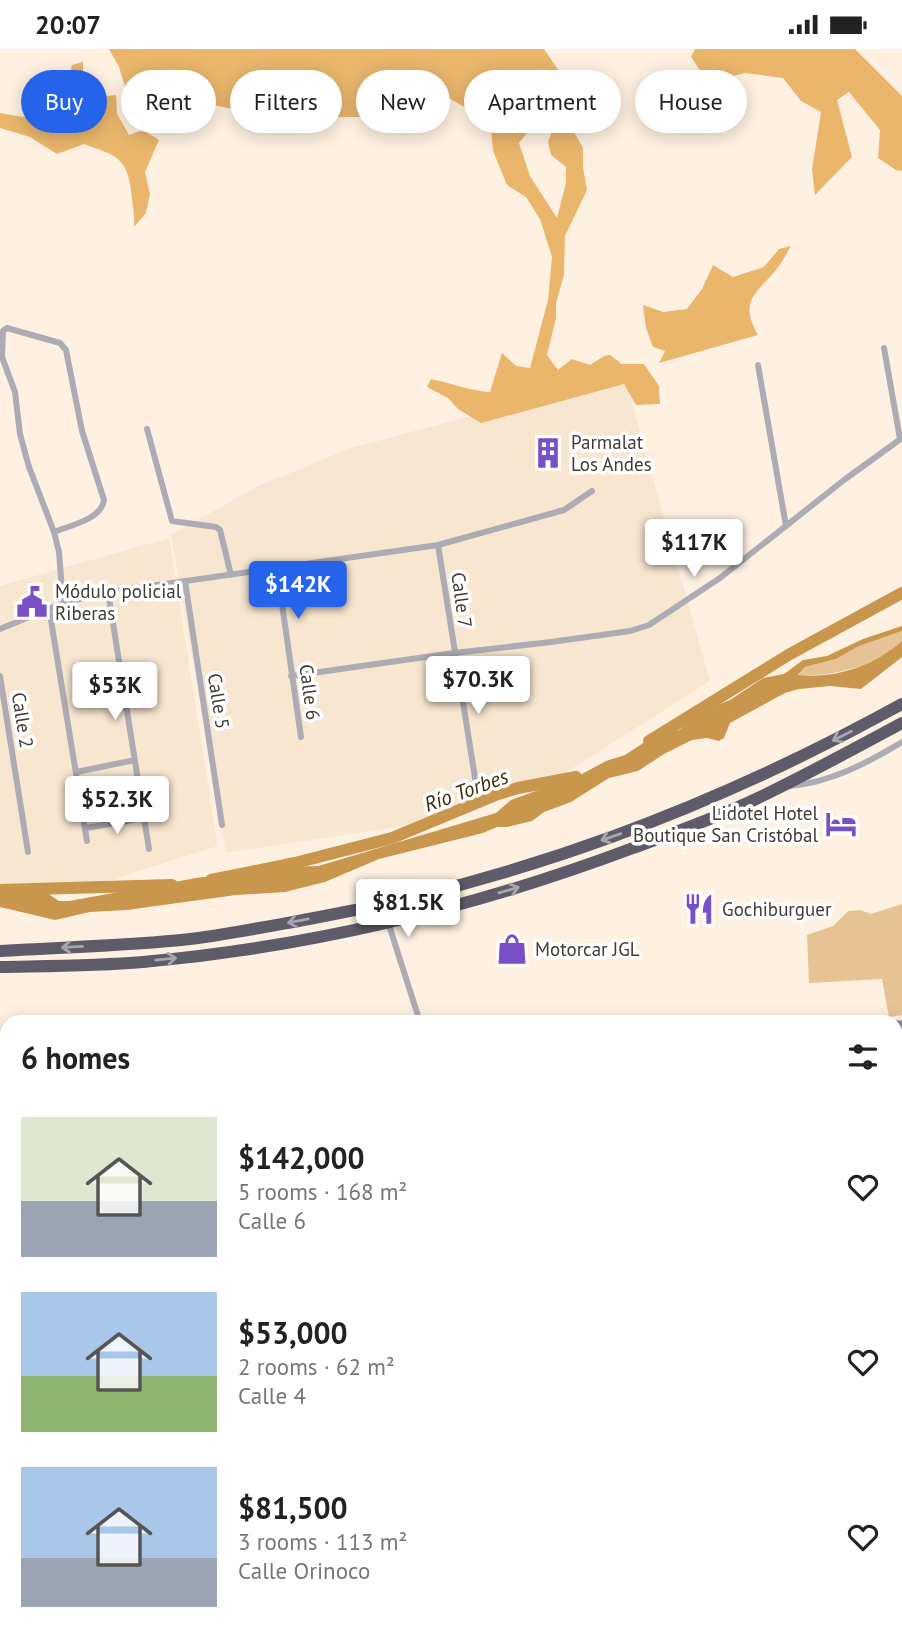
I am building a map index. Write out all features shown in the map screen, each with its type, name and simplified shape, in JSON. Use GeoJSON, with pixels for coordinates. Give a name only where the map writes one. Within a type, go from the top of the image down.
{"type":"FeatureCollection","features":[{"type":"Feature","properties":{"kind":"highway"},"geometry":{"type":"LineString","coordinates":[[0,951],[190,939],[361,910],[478,881],[644,826],[735,788],[902,703]]}},
{"type":"Feature","properties":{"kind":"highway"},"geometry":{"type":"LineString","coordinates":[[0,967],[120,963],[197,956],[307,939],[388,922],[545,880],[699,824],[780,787],[902,723]]}},
{"type":"Feature","properties":{"kind":"street"},"geometry":{"type":"LineString","coordinates":[[54,532],[100,511],[104,507],[104,501],[82,431],[66,350],[60,343],[7,328],[3,331],[2,357],[15,392],[20,434],[29,467],[59,552],[63,603]]}},
{"type":"Feature","properties":{"kind":"street"},"geometry":{"type":"LineString","coordinates":[[292,676],[630,631],[649,625],[720,578],[901,439],[884,348]]}},
{"type":"Feature","properties":{"kind":"street"},"geometry":{"type":"LineString","coordinates":[[758,365],[786,526]]}},
{"type":"Feature","properties":{"kind":"street"},"geometry":{"type":"LineString","coordinates":[[147,429],[172,521],[216,527],[220,530],[231,575]]}},
{"type":"Feature","properties":{"kind":"street"},"geometry":{"type":"LineString","coordinates":[[0,629],[63,603],[108,592],[438,545],[564,510],[592,491]]}},
{"type":"Feature","properties":{"kind":"street","name":"Calle 7"},"geometry":{"type":"LineString","coordinates":[[438,545],[476,784]]}},
{"type":"Feature","properties":{"kind":"street","name":"Calle 6"},"geometry":{"type":"LineString","coordinates":[[277,569],[301,737]]}},
{"type":"Feature","properties":{"kind":"street","name":"Calle 5"},"geometry":{"type":"LineString","coordinates":[[185,581],[222,825]]}},
{"type":"Feature","properties":{"kind":"street"},"geometry":{"type":"LineString","coordinates":[[108,592],[149,849]]}},
{"type":"Feature","properties":{"kind":"street"},"geometry":{"type":"LineString","coordinates":[[49,608],[87,841]]}},
{"type":"Feature","properties":{"kind":"street","name":"Calle 2"},"geometry":{"type":"LineString","coordinates":[[0,676],[27,852]]}},
{"type":"Feature","properties":{"kind":"street"},"geometry":{"type":"LineString","coordinates":[[780,787],[811,784],[836,776],[902,742]]}},
{"type":"Feature","properties":{"kind":"street"},"geometry":{"type":"LineString","coordinates":[[76,772],[135,760]]}},
{"type":"Feature","properties":{"kind":"street"},"geometry":{"type":"LineString","coordinates":[[81,799],[139,788]]}},
{"type":"Feature","properties":{"kind":"street"},"geometry":{"type":"LineString","coordinates":[[86,828],[144,818]]}},
{"type":"Feature","properties":{"kind":"street"},"geometry":{"type":"LineString","coordinates":[[388,922],[418,1015]]}},
{"type":"Feature","properties":{"kind":"shaded area"},"geometry":{"type":"Polygon","coordinates":[[[109,49],[544,49],[558,70],[464,70],[464,107],[450,99],[450,70],[356,70],[356,117],[342,117],[342,70],[230,70],[230,108],[216,106],[216,70],[121,70],[121,74],[109,49]]]}},
{"type":"Feature","properties":{"kind":"shaded area"},"geometry":{"type":"Polygon","coordinates":[[[695,49],[855,49],[902,96],[902,171],[878,158],[880,130],[849,92],[837,100],[852,157],[815,195],[812,169],[821,112],[801,101],[783,78],[747,73],[747,70],[700,70],[691,57],[695,49]]]}},
{"type":"Feature","properties":{"kind":"shaded area"},"geometry":{"type":"Polygon","coordinates":[[[83,62],[83,70],[71,70],[72,65],[83,62]]]}},
{"type":"Feature","properties":{"kind":"shaded area"},"geometry":{"type":"Polygon","coordinates":[[[116,95],[121,133],[148,133],[159,140],[145,172],[150,194],[146,213],[134,227],[129,178],[117,158],[84,144],[57,154],[30,137],[0,128],[0,113],[21,117],[21,133],[107,133],[107,96],[116,95]]]}},
{"type":"Feature","properties":{"kind":"shaded area"},"geometry":{"type":"Polygon","coordinates":[[[491,133],[527,133],[519,143],[530,176],[557,218],[566,183],[566,167],[551,155],[548,142],[552,133],[575,133],[583,148],[587,190],[565,236],[564,275],[547,355],[558,370],[572,359],[590,365],[610,355],[622,364],[644,364],[659,386],[660,404],[636,405],[624,384],[481,423],[458,409],[448,398],[427,387],[431,379],[490,392],[502,353],[516,366],[530,368],[548,300],[552,257],[540,219],[526,197],[507,185],[493,151],[491,133]]]}},
{"type":"Feature","properties":{"kind":"shaded area"},"geometry":{"type":"Polygon","coordinates":[[[791,246],[752,299],[750,314],[758,335],[659,363],[665,351],[653,347],[646,328],[643,305],[663,312],[687,309],[702,289],[713,265],[733,277],[764,267],[779,249],[791,246]]]}},
{"type":"Feature","properties":{"kind":"shaded area"},"geometry":{"type":"Polygon","coordinates":[[[624,375],[710,681],[551,782],[405,826],[226,853],[171,535],[258,486],[351,448],[624,375]]]}},
{"type":"Feature","properties":{"kind":"shaded area"},"geometry":{"type":"Polygon","coordinates":[[[169,538],[218,846],[69,893],[0,886],[0,586],[169,538]]]}},
{"type":"Feature","properties":{"kind":"shaded area"},"geometry":{"type":"Polygon","coordinates":[[[902,626],[902,631],[859,646],[836,659],[805,667],[798,675],[826,675],[853,669],[867,664],[902,641],[902,657],[861,689],[830,686],[785,693],[730,723],[724,738],[719,741],[707,738],[692,740],[638,771],[609,778],[571,802],[544,812],[532,821],[497,827],[483,833],[379,859],[325,882],[285,892],[90,912],[55,920],[0,907],[0,885],[38,887],[59,901],[69,901],[202,877],[245,878],[285,867],[318,866],[496,813],[511,800],[625,755],[654,736],[679,730],[703,711],[730,700],[763,678],[784,674],[803,660],[827,656],[863,639],[902,626]]]}},
{"type":"Feature","properties":{"kind":"shaded area"},"geometry":{"type":"Polygon","coordinates":[[[902,631],[902,641],[866,664],[840,672],[798,676],[805,667],[836,659],[859,646],[902,631]]]}},
{"type":"Feature","properties":{"kind":"shaded area"},"geometry":{"type":"Polygon","coordinates":[[[902,904],[902,1015],[889,1015],[882,979],[809,983],[807,935],[833,926],[848,911],[860,910],[871,914],[902,904]]]}},
{"type":"Feature","properties":{"kind":"waterway","name":"Río Torbes"},"geometry":{"type":"LineString","coordinates":[[649,741],[790,654],[902,593]]}},
{"type":"Feature","properties":{"kind":"waterway","name":"Río Torbes"},"geometry":{"type":"LineString","coordinates":[[211,880],[295,863],[392,838],[498,794],[576,777]]}},
{"type":"Feature","properties":{"kind":"waterway","name":"Río Torbes"},"geometry":{"type":"LineString","coordinates":[[0,890],[172,885]]}},
{"type":"Feature","properties":{"kind":"place","name":"Parmalat Los Andes"},"geometry":{"type":"Point","coordinates":[548,453]}},
{"type":"Feature","properties":{"kind":"place","name":"Módulo policial Riberas"},"geometry":{"type":"Point","coordinates":[32,602]}},
{"type":"Feature","properties":{"kind":"place","name":"Lidotel Hotel Boutique San Cristóbal"},"geometry":{"type":"Point","coordinates":[841,824]}},
{"type":"Feature","properties":{"kind":"place","name":"Gochiburguer"},"geometry":{"type":"Point","coordinates":[699,909]}},
{"type":"Feature","properties":{"kind":"place","name":"Motorcar JGL"},"geometry":{"type":"Point","coordinates":[512,949]}}]}
